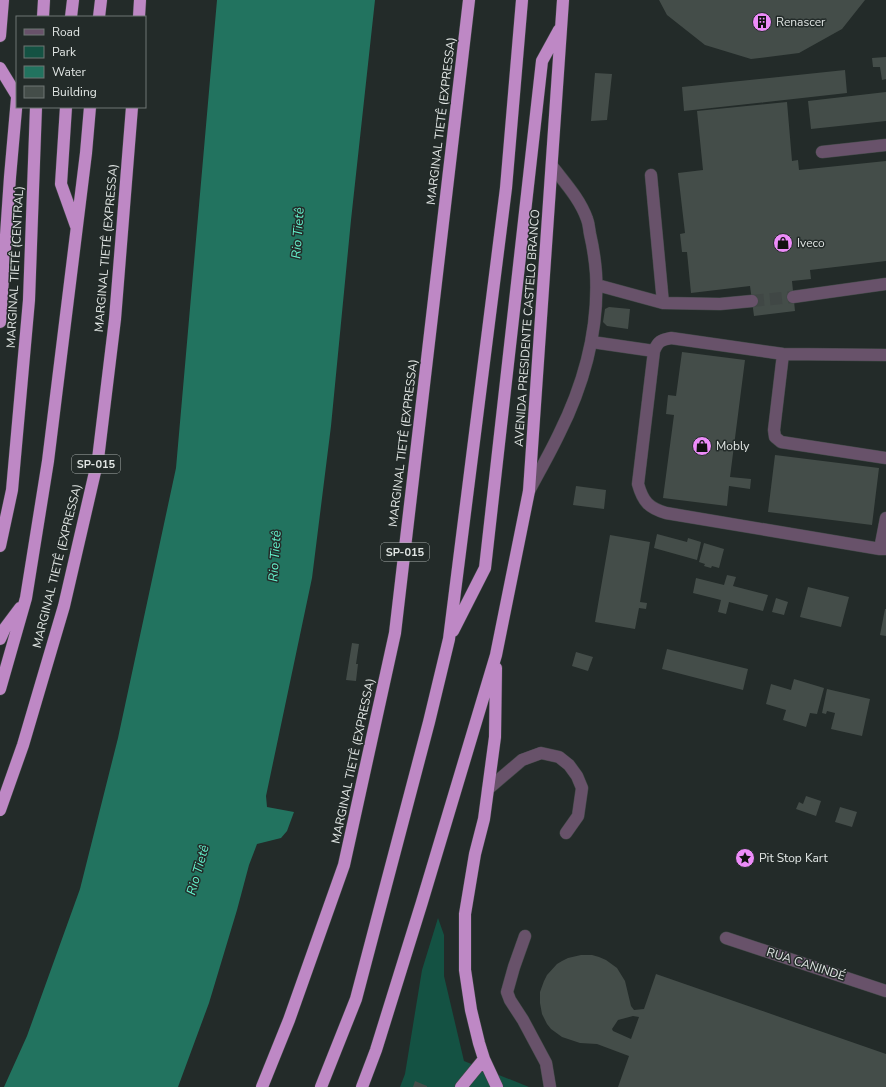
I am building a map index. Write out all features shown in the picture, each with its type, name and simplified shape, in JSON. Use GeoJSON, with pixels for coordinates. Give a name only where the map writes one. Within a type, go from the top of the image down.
{"type":"FeatureCollection","features":[{"type":"Feature","properties":{"kind":"highway"},"geometry":{"type":"LineString","coordinates":[[0,36],[4,0]]}},
{"type":"Feature","properties":{"kind":"highway"},"geometry":{"type":"LineString","coordinates":[[43,16],[44,0]]}},
{"type":"Feature","properties":{"kind":"highway"},"geometry":{"type":"LineString","coordinates":[[72,16],[73,0]]}},
{"type":"Feature","properties":{"kind":"highway"},"geometry":{"type":"LineString","coordinates":[[99,16],[101,0]]}},
{"type":"Feature","properties":{"kind":"highway"},"geometry":{"type":"LineString","coordinates":[[138,16],[140,0]]}},
{"type":"Feature","properties":{"kind":"highway","name":"MARGINAL TIETÊ (EXPRESSA)"},"geometry":{"type":"LineString","coordinates":[[262,1087],[289,1020],[344,865],[395,633],[469,0]]}},
{"type":"Feature","properties":{"kind":"highway"},"geometry":{"type":"LineString","coordinates":[[321,1087],[356,999],[429,722],[449,639],[506,188],[522,0]]}},
{"type":"Feature","properties":{"kind":"highway","name":"AVENIDA PRESIDENTE CASTELO BRANCO"},"geometry":{"type":"LineString","coordinates":[[496,655],[529,491],[563,0]]}},
{"type":"Feature","properties":{"kind":"highway"},"geometry":{"type":"LineString","coordinates":[[449,639],[485,568],[542,62],[561,26]]}},
{"type":"Feature","properties":{"kind":"highway"},"geometry":{"type":"LineString","coordinates":[[0,68],[16,95]]}},
{"type":"Feature","properties":{"kind":"highway"},"geometry":{"type":"LineString","coordinates":[[0,322],[16,108]]}},
{"type":"Feature","properties":{"kind":"highway","name":"MARGINAL TIETÊ (CENTRAL)"},"geometry":{"type":"LineString","coordinates":[[0,546],[12,490],[29,300],[36,108]]}},
{"type":"Feature","properties":{"kind":"highway"},"geometry":{"type":"LineString","coordinates":[[66,108],[61,184],[77,227]]}},
{"type":"Feature","properties":{"kind":"highway"},"geometry":{"type":"LineString","coordinates":[[0,689],[26,598],[48,461],[86,153],[90,108]]}},
{"type":"Feature","properties":{"kind":"highway","name":"MARGINAL TIETÊ (EXPRESSA)"},"geometry":{"type":"LineString","coordinates":[[0,810],[22,744],[64,606],[98,459],[115,319],[132,108]]}},
{"type":"Feature","properties":{"kind":"highway"},"geometry":{"type":"LineString","coordinates":[[0,639],[5,628],[26,598]]}},
{"type":"Feature","properties":{"kind":"highway"},"geometry":{"type":"LineString","coordinates":[[496,655],[495,737],[484,819],[475,854],[465,914],[465,970],[471,1010],[479,1043],[484,1059],[497,1087]]}},
{"type":"Feature","properties":{"kind":"highway"},"geometry":{"type":"LineString","coordinates":[[362,1087],[376,1050],[420,910],[496,655]]}},
{"type":"Feature","properties":{"kind":"highway"},"geometry":{"type":"LineString","coordinates":[[461,1087],[484,1059]]}},
{"type":"Feature","properties":{"kind":"lane"},"geometry":{"type":"LineString","coordinates":[[822,152],[886,145]]}},
{"type":"Feature","properties":{"kind":"lane"},"geometry":{"type":"LineString","coordinates":[[529,491],[559,435],[572,405],[583,375],[592,342],[596,314],[595,258],[588,220],[577,199],[552,166]]}},
{"type":"Feature","properties":{"kind":"lane"},"geometry":{"type":"LineString","coordinates":[[651,175],[663,304]]}},
{"type":"Feature","properties":{"kind":"lane"},"geometry":{"type":"LineString","coordinates":[[596,284],[663,304],[720,304],[752,301]]}},
{"type":"Feature","properties":{"kind":"lane"},"geometry":{"type":"LineString","coordinates":[[793,297],[886,284]]}},
{"type":"Feature","properties":{"kind":"lane"},"geometry":{"type":"LineString","coordinates":[[886,355],[784,354],[671,338],[661,340],[656,345],[654,351],[638,484],[641,496],[647,504],[656,510],[666,513],[883,549],[886,518]]}},
{"type":"Feature","properties":{"kind":"lane"},"geometry":{"type":"LineString","coordinates":[[592,342],[654,351]]}},
{"type":"Feature","properties":{"kind":"lane"},"geometry":{"type":"LineString","coordinates":[[784,354],[774,430],[775,436],[782,442],[886,458]]}},
{"type":"Feature","properties":{"kind":"lane"},"geometry":{"type":"LineString","coordinates":[[488,789],[522,760],[541,753],[559,757],[573,770],[582,788],[578,816],[566,833]]}},
{"type":"Feature","properties":{"kind":"lane"},"geometry":{"type":"LineString","coordinates":[[525,936],[507,992],[510,1000],[523,1020],[546,1063],[550,1087]]}},
{"type":"Feature","properties":{"kind":"lane","name":"RUA CANINDÉ"},"geometry":{"type":"LineString","coordinates":[[726,938],[886,991]]}},
{"type":"Feature","properties":{"kind":"green space"},"geometry":{"type":"Polygon","coordinates":[[[438,918],[444,935],[444,976],[464,1061],[529,1087],[400,1087],[405,1074],[422,970],[438,918]]]}},
{"type":"Feature","properties":{"kind":"water","name":"Rio Tietê"},"geometry":{"type":"Polygon","coordinates":[[[217,0],[375,0],[351,220],[331,426],[312,578],[266,796],[267,807],[294,812],[287,831],[281,838],[257,844],[249,865],[209,1003],[178,1087],[4,1087],[27,1036],[80,889],[118,738],[176,468],[217,0]]]}},
{"type":"Feature","properties":{"kind":"building","name":"Renascer"},"geometry":{"type":"Polygon","coordinates":[[[659,0],[865,0],[842,29],[799,53],[751,59],[705,45],[667,15],[659,0]]]}},
{"type":"Feature","properties":{"kind":"building"},"geometry":{"type":"Polygon","coordinates":[[[886,57],[886,79],[882,80],[880,67],[873,67],[872,58],[886,57]]]}},
{"type":"Feature","properties":{"kind":"building"},"geometry":{"type":"Polygon","coordinates":[[[845,70],[847,93],[684,111],[682,87],[845,70]]]}},
{"type":"Feature","properties":{"kind":"building"},"geometry":{"type":"Polygon","coordinates":[[[595,73],[612,74],[607,120],[591,121],[595,73]]]}},
{"type":"Feature","properties":{"kind":"building"},"geometry":{"type":"Polygon","coordinates":[[[886,92],[886,121],[811,129],[808,101],[886,92]]]}},
{"type":"Feature","properties":{"kind":"building","name":"Iveco"},"geometry":{"type":"Polygon","coordinates":[[[787,102],[792,161],[798,160],[799,170],[886,161],[886,261],[810,270],[811,279],[792,281],[795,311],[754,316],[750,286],[691,293],[687,252],[682,252],[680,234],[685,233],[678,173],[703,170],[697,111],[787,102]]]}},
{"type":"Feature","properties":{"kind":"building"},"geometry":{"type":"Polygon","coordinates":[[[609,307],[630,309],[628,329],[607,326],[603,322],[605,309],[609,307]]]}},
{"type":"Feature","properties":{"kind":"building","name":"Mobly"},"geometry":{"type":"Polygon","coordinates":[[[682,352],[745,360],[730,477],[751,479],[750,489],[729,486],[727,506],[663,498],[674,415],[666,414],[668,395],[676,396],[682,352]]]}},
{"type":"Feature","properties":{"kind":"building"},"geometry":{"type":"Polygon","coordinates":[[[775,455],[879,468],[872,525],[768,512],[775,455]]]}},
{"type":"Feature","properties":{"kind":"building"},"geometry":{"type":"Polygon","coordinates":[[[576,486],[606,490],[604,509],[573,505],[576,486]]]}},
{"type":"Feature","properties":{"kind":"building"},"geometry":{"type":"Polygon","coordinates":[[[657,534],[687,542],[688,538],[701,542],[697,560],[654,548],[657,534]]]}},
{"type":"Feature","properties":{"kind":"building"},"geometry":{"type":"Polygon","coordinates":[[[610,535],[650,542],[640,602],[647,603],[646,609],[639,608],[635,629],[595,622],[610,535]]]}},
{"type":"Feature","properties":{"kind":"building"},"geometry":{"type":"Polygon","coordinates":[[[704,543],[724,549],[719,568],[704,566],[705,564],[699,562],[704,543]]]}},
{"type":"Feature","properties":{"kind":"building"},"geometry":{"type":"Polygon","coordinates":[[[727,575],[736,577],[733,586],[768,595],[763,611],[729,602],[726,614],[718,612],[721,600],[693,593],[696,578],[724,585],[727,575]]]}},
{"type":"Feature","properties":{"kind":"building"},"geometry":{"type":"Polygon","coordinates":[[[808,587],[849,597],[841,627],[800,617],[808,587]]]}},
{"type":"Feature","properties":{"kind":"building"},"geometry":{"type":"Polygon","coordinates":[[[776,598],[788,602],[784,615],[772,612],[776,598]]]}},
{"type":"Feature","properties":{"kind":"building"},"geometry":{"type":"Polygon","coordinates":[[[886,609],[886,636],[880,635],[886,609]]]}},
{"type":"Feature","properties":{"kind":"building"},"geometry":{"type":"Polygon","coordinates":[[[352,643],[359,644],[356,664],[358,664],[356,681],[346,680],[352,643]]]}},
{"type":"Feature","properties":{"kind":"building"},"geometry":{"type":"Polygon","coordinates":[[[667,649],[748,669],[743,690],[662,669],[667,649]]]}},
{"type":"Feature","properties":{"kind":"building"},"geometry":{"type":"Polygon","coordinates":[[[576,652],[593,657],[588,671],[572,666],[576,652]]]}},
{"type":"Feature","properties":{"kind":"building"},"geometry":{"type":"Polygon","coordinates":[[[794,679],[824,688],[817,714],[810,713],[806,727],[783,720],[786,710],[766,704],[771,684],[791,690],[794,679]]]}},
{"type":"Feature","properties":{"kind":"building"},"geometry":{"type":"Polygon","coordinates":[[[827,689],[870,699],[862,736],[831,729],[835,713],[827,711],[826,714],[822,713],[827,689]]]}},
{"type":"Feature","properties":{"kind":"building"},"geometry":{"type":"Polygon","coordinates":[[[806,796],[821,801],[816,816],[796,809],[799,802],[803,804],[806,796]]]}},
{"type":"Feature","properties":{"kind":"building"},"geometry":{"type":"Polygon","coordinates":[[[840,807],[857,812],[852,827],[835,822],[840,807]]]}},
{"type":"Feature","properties":{"kind":"building"},"geometry":{"type":"Polygon","coordinates":[[[581,955],[592,955],[606,960],[617,968],[625,981],[631,1006],[634,1010],[644,1009],[656,974],[886,1054],[886,1087],[618,1087],[629,1056],[597,1044],[580,1043],[562,1037],[551,1029],[542,1014],[540,992],[544,981],[547,975],[557,964],[568,958],[581,955]],[[633,1016],[618,1020],[612,1029],[613,1031],[631,1039],[639,1017],[633,1016]]]}},
{"type":"Feature","properties":{"kind":"building"},"geometry":{"type":"Polygon","coordinates":[[[415,1081],[427,1086],[427,1087],[413,1087],[415,1081]]]}},
{"type":"Feature","properties":{"kind":"tunnel"},"geometry":{"type":"LineString","coordinates":[[752,301],[793,297]]}},
{"type":"Feature","properties":{"kind":"place","name":"Renascer"},"geometry":{"type":"Point","coordinates":[762,22]}},
{"type":"Feature","properties":{"kind":"place","name":"Iveco"},"geometry":{"type":"Point","coordinates":[783,243]}},
{"type":"Feature","properties":{"kind":"place","name":"Mobly"},"geometry":{"type":"Point","coordinates":[702,446]}},
{"type":"Feature","properties":{"kind":"place","name":"Pit Stop Kart"},"geometry":{"type":"Point","coordinates":[745,858]}}]}
